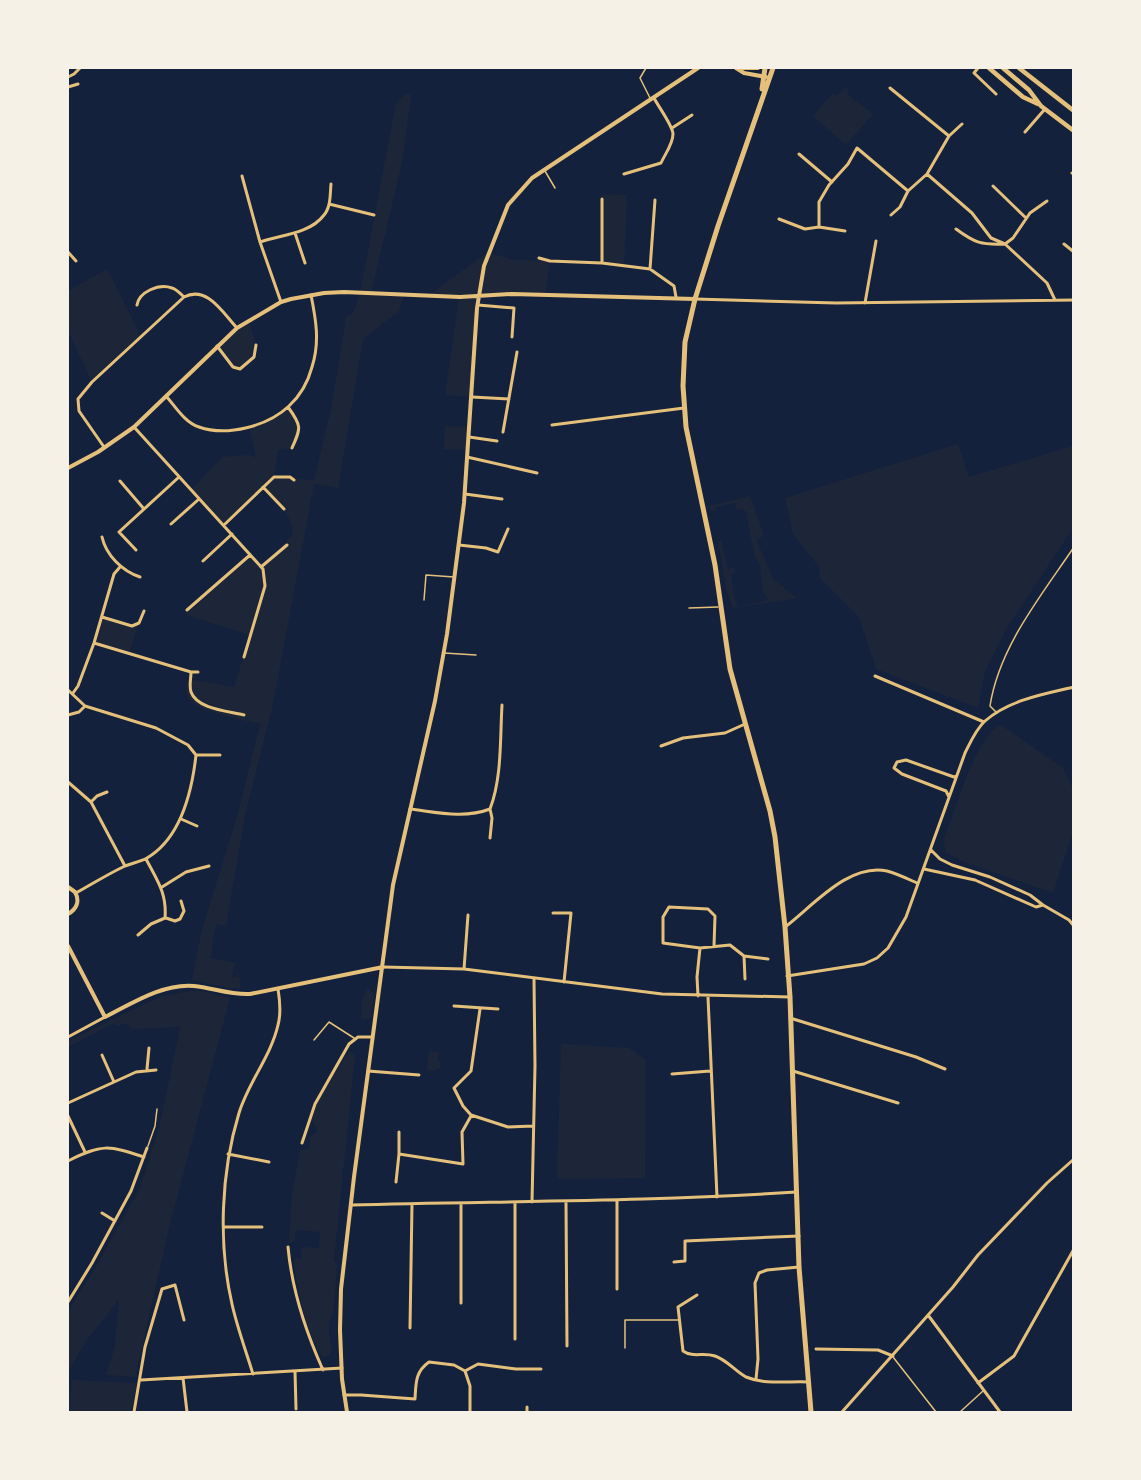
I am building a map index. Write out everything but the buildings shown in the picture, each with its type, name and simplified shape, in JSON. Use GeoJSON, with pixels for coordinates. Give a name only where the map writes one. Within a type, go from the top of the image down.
{"type":"FeatureCollection","features":[{"type":"Feature","properties":{"kind":"highway"},"geometry":{"type":"LineString","coordinates":[[765,68],[766,77],[762,97],[695,299],[683,361],[684,408],[707,525],[730,669],[770,811],[785,927],[790,998],[799,1267],[811,1413]]}},
{"type":"Feature","properties":{"kind":"highway"},"geometry":{"type":"LineString","coordinates":[[766,77],[773,68]]}},
{"type":"Feature","properties":{"kind":"main road"},"geometry":{"type":"LineString","coordinates":[[988,68],[1023,97],[1043,107],[1074,131]]}},
{"type":"Feature","properties":{"kind":"main road"},"geometry":{"type":"LineString","coordinates":[[1003,68],[1029,90],[1043,107]]}},
{"type":"Feature","properties":{"kind":"main road"},"geometry":{"type":"LineString","coordinates":[[1019,68],[1074,111]]}},
{"type":"Feature","properties":{"kind":"main road"},"geometry":{"type":"LineString","coordinates":[[1025,68],[1045,88]]}},
{"type":"Feature","properties":{"kind":"street"},"geometry":{"type":"LineString","coordinates":[[68,77],[80,68]]}},
{"type":"Feature","properties":{"kind":"street"},"geometry":{"type":"LineString","coordinates":[[347,1413],[340,1330],[341,1290],[351,1205],[393,885],[444,652],[455,577],[465,494],[470,397],[479,296],[488,252],[508,205],[532,178],[698,68]]}},
{"type":"Feature","properties":{"kind":"street"},"geometry":{"type":"LineString","coordinates":[[737,68],[758,68]]}},
{"type":"Feature","properties":{"kind":"street"},"geometry":{"type":"LineString","coordinates":[[737,68],[744,73],[766,77]]}},
{"type":"Feature","properties":{"kind":"street"},"geometry":{"type":"LineString","coordinates":[[978,68],[974,73],[996,94]]}},
{"type":"Feature","properties":{"kind":"street"},"geometry":{"type":"LineString","coordinates":[[68,87],[78,84]]}},
{"type":"Feature","properties":{"kind":"street"},"geometry":{"type":"LineString","coordinates":[[890,88],[950,136]]}},
{"type":"Feature","properties":{"kind":"street"},"geometry":{"type":"LineString","coordinates":[[624,174],[661,163],[673,134],[672,128],[652,99]]}},
{"type":"Feature","properties":{"kind":"street"},"geometry":{"type":"LineString","coordinates":[[1025,132],[1043,107]]}},
{"type":"Feature","properties":{"kind":"street"},"geometry":{"type":"LineString","coordinates":[[672,128],[692,115]]}},
{"type":"Feature","properties":{"kind":"street"},"geometry":{"type":"LineString","coordinates":[[891,215],[900,207],[908,191],[927,174],[950,136],[962,124]]}},
{"type":"Feature","properties":{"kind":"street"},"geometry":{"type":"LineString","coordinates":[[819,227],[819,202],[848,164],[857,148],[908,191]]}},
{"type":"Feature","properties":{"kind":"street"},"geometry":{"type":"LineString","coordinates":[[800,154],[832,182]]}},
{"type":"Feature","properties":{"kind":"street"},"geometry":{"type":"LineString","coordinates":[[927,174],[972,213],[991,237],[1005,244],[1047,283],[1056,301]]}},
{"type":"Feature","properties":{"kind":"street"},"geometry":{"type":"LineString","coordinates":[[242,176],[260,242],[281,302]]}},
{"type":"Feature","properties":{"kind":"street"},"geometry":{"type":"LineString","coordinates":[[260,242],[296,233],[324,216],[329,204],[331,184]]}},
{"type":"Feature","properties":{"kind":"street"},"geometry":{"type":"LineString","coordinates":[[993,186],[1026,219]]}},
{"type":"Feature","properties":{"kind":"street"},"geometry":{"type":"LineString","coordinates":[[602,200],[602,263]]}},
{"type":"Feature","properties":{"kind":"street"},"geometry":{"type":"LineString","coordinates":[[650,269],[655,200]]}},
{"type":"Feature","properties":{"kind":"street"},"geometry":{"type":"LineString","coordinates":[[956,229],[984,245],[1005,244],[1013,238],[1030,213],[1047,201]]}},
{"type":"Feature","properties":{"kind":"street"},"geometry":{"type":"LineString","coordinates":[[329,204],[374,215]]}},
{"type":"Feature","properties":{"kind":"street"},"geometry":{"type":"LineString","coordinates":[[779,219],[806,229],[819,227],[844,231]]}},
{"type":"Feature","properties":{"kind":"street"},"geometry":{"type":"LineString","coordinates":[[296,233],[305,263]]}},
{"type":"Feature","properties":{"kind":"street"},"geometry":{"type":"LineString","coordinates":[[865,303],[876,241]]}},
{"type":"Feature","properties":{"kind":"street"},"geometry":{"type":"LineString","coordinates":[[1064,244],[1074,252]]}},
{"type":"Feature","properties":{"kind":"street"},"geometry":{"type":"LineString","coordinates":[[68,252],[76,261]]}},
{"type":"Feature","properties":{"kind":"street"},"geometry":{"type":"LineString","coordinates":[[539,258],[550,261],[602,263],[650,269],[674,286],[676,297]]}},
{"type":"Feature","properties":{"kind":"street"},"geometry":{"type":"LineString","coordinates":[[137,305],[142,293],[161,287],[172,288],[184,297]]}},
{"type":"Feature","properties":{"kind":"street"},"geometry":{"type":"LineString","coordinates":[[68,468],[134,427],[237,328],[281,302],[312,295],[344,292],[460,297],[512,294],[865,303],[1074,300]]}},
{"type":"Feature","properties":{"kind":"street"},"geometry":{"type":"LineString","coordinates":[[104,447],[79,411],[78,399],[92,382],[184,297],[192,293],[203,294],[237,328]]}},
{"type":"Feature","properties":{"kind":"street"},"geometry":{"type":"LineString","coordinates":[[165,396],[186,419],[197,427],[221,431],[249,427],[288,408],[303,390],[313,366],[318,335],[312,295]]}},
{"type":"Feature","properties":{"kind":"street"},"geometry":{"type":"LineString","coordinates":[[478,306],[514,308],[512,337]]}},
{"type":"Feature","properties":{"kind":"street"},"geometry":{"type":"LineString","coordinates":[[217,346],[233,367],[240,369],[254,357],[256,345]]}},
{"type":"Feature","properties":{"kind":"street"},"geometry":{"type":"LineString","coordinates":[[503,432],[517,352]]}},
{"type":"Feature","properties":{"kind":"street"},"geometry":{"type":"LineString","coordinates":[[470,397],[509,399]]}},
{"type":"Feature","properties":{"kind":"street"},"geometry":{"type":"LineString","coordinates":[[288,408],[298,420],[300,429],[292,448]]}},
{"type":"Feature","properties":{"kind":"street"},"geometry":{"type":"LineString","coordinates":[[552,425],[684,408]]}},
{"type":"Feature","properties":{"kind":"street"},"geometry":{"type":"LineString","coordinates":[[134,427],[263,569],[265,586],[244,657]]}},
{"type":"Feature","properties":{"kind":"street"},"geometry":{"type":"LineString","coordinates":[[468,437],[497,441]]}},
{"type":"Feature","properties":{"kind":"street"},"geometry":{"type":"LineString","coordinates":[[467,457],[537,472]]}},
{"type":"Feature","properties":{"kind":"street"},"geometry":{"type":"LineString","coordinates":[[136,550],[119,532],[179,477]]}},
{"type":"Feature","properties":{"kind":"street"},"geometry":{"type":"LineString","coordinates":[[223,525],[274,477],[290,477],[294,480]]}},
{"type":"Feature","properties":{"kind":"street"},"geometry":{"type":"LineString","coordinates":[[120,481],[144,509]]}},
{"type":"Feature","properties":{"kind":"street"},"geometry":{"type":"LineString","coordinates":[[263,487],[284,510]]}},
{"type":"Feature","properties":{"kind":"street"},"geometry":{"type":"LineString","coordinates":[[465,494],[502,499]]}},
{"type":"Feature","properties":{"kind":"street"},"geometry":{"type":"LineString","coordinates":[[171,524],[200,499]]}},
{"type":"Feature","properties":{"kind":"street"},"geometry":{"type":"LineString","coordinates":[[459,545],[486,548],[498,552],[508,529]]}},
{"type":"Feature","properties":{"kind":"street"},"geometry":{"type":"LineString","coordinates":[[202,561],[232,534]]}},
{"type":"Feature","properties":{"kind":"street"},"geometry":{"type":"LineString","coordinates":[[102,537],[104,547],[120,567],[140,576]]}},
{"type":"Feature","properties":{"kind":"street"},"geometry":{"type":"LineString","coordinates":[[261,567],[287,545]]}},
{"type":"Feature","properties":{"kind":"street"},"geometry":{"type":"LineString","coordinates":[[187,610],[250,555]]}},
{"type":"Feature","properties":{"kind":"street"},"geometry":{"type":"LineString","coordinates":[[73,693],[78,686],[94,643],[114,574],[120,567]]}},
{"type":"Feature","properties":{"kind":"street"},"geometry":{"type":"LineString","coordinates":[[102,617],[132,626],[139,623],[144,611]]}},
{"type":"Feature","properties":{"kind":"street"},"geometry":{"type":"LineString","coordinates":[[94,643],[191,672],[198,672]]}},
{"type":"Feature","properties":{"kind":"street"},"geometry":{"type":"LineString","coordinates":[[188,679],[191,672]]}},
{"type":"Feature","properties":{"kind":"street"},"geometry":{"type":"LineString","coordinates":[[191,672],[190,690],[195,698],[205,705],[244,715]]}},
{"type":"Feature","properties":{"kind":"street"},"geometry":{"type":"LineString","coordinates":[[875,676],[984,722]]}},
{"type":"Feature","properties":{"kind":"street"},"geometry":{"type":"LineString","coordinates":[[787,976],[854,966],[877,958],[888,948],[902,926],[965,753],[984,722],[1028,698],[1074,687]]}},
{"type":"Feature","properties":{"kind":"street"},"geometry":{"type":"LineString","coordinates":[[68,690],[85,706],[156,728],[188,745],[196,755],[194,775],[181,819],[157,851],[146,859],[125,866],[75,893]]}},
{"type":"Feature","properties":{"kind":"street"},"geometry":{"type":"LineString","coordinates":[[490,838],[492,818],[489,809],[494,797],[497,776],[502,705]]}},
{"type":"Feature","properties":{"kind":"street"},"geometry":{"type":"LineString","coordinates":[[68,715],[79,712],[85,706]]}},
{"type":"Feature","properties":{"kind":"street"},"geometry":{"type":"LineString","coordinates":[[661,746],[683,738],[725,733],[745,724]]}},
{"type":"Feature","properties":{"kind":"street"},"geometry":{"type":"LineString","coordinates":[[196,755],[220,755]]}},
{"type":"Feature","properties":{"kind":"street"},"geometry":{"type":"LineString","coordinates":[[949,797],[946,791],[902,774],[894,768],[897,762],[906,760],[954,777],[957,775]]}},
{"type":"Feature","properties":{"kind":"street"},"geometry":{"type":"LineString","coordinates":[[68,782],[91,802],[125,866]]}},
{"type":"Feature","properties":{"kind":"street"},"geometry":{"type":"LineString","coordinates":[[91,802],[97,796],[107,792]]}},
{"type":"Feature","properties":{"kind":"street"},"geometry":{"type":"LineString","coordinates":[[410,809],[440,814],[480,813],[489,809]]}},
{"type":"Feature","properties":{"kind":"street"},"geometry":{"type":"LineString","coordinates":[[181,819],[197,826]]}},
{"type":"Feature","properties":{"kind":"street"},"geometry":{"type":"LineString","coordinates":[[931,850],[940,859],[1030,895],[1071,920],[1074,926]]}},
{"type":"Feature","properties":{"kind":"street"},"geometry":{"type":"LineString","coordinates":[[146,859],[166,902],[165,918]]}},
{"type":"Feature","properties":{"kind":"street"},"geometry":{"type":"LineString","coordinates":[[161,887],[186,872],[209,866]]}},
{"type":"Feature","properties":{"kind":"street"},"geometry":{"type":"LineString","coordinates":[[924,869],[975,880],[1036,907],[1043,905]]}},
{"type":"Feature","properties":{"kind":"street"},"geometry":{"type":"LineString","coordinates":[[785,927],[846,878],[881,871],[900,875],[917,883]]}},
{"type":"Feature","properties":{"kind":"street"},"geometry":{"type":"LineString","coordinates":[[68,887],[78,898],[77,905],[68,914]]}},
{"type":"Feature","properties":{"kind":"street"},"geometry":{"type":"LineString","coordinates":[[138,935],[151,924],[165,918],[175,921],[180,919],[184,911],[181,901]]}},
{"type":"Feature","properties":{"kind":"street"},"geometry":{"type":"LineString","coordinates":[[714,946],[715,916],[708,909],[669,907],[663,917],[663,943],[700,948],[730,945],[744,956],[768,958]]}},
{"type":"Feature","properties":{"kind":"street"},"geometry":{"type":"LineString","coordinates":[[553,913],[571,913],[564,982]]}},
{"type":"Feature","properties":{"kind":"street"},"geometry":{"type":"LineString","coordinates":[[464,969],[468,915]]}},
{"type":"Feature","properties":{"kind":"street"},"geometry":{"type":"LineString","coordinates":[[68,946],[105,1017]]}},
{"type":"Feature","properties":{"kind":"street"},"geometry":{"type":"LineString","coordinates":[[698,996],[700,948]]}},
{"type":"Feature","properties":{"kind":"street"},"geometry":{"type":"LineString","coordinates":[[744,956],[745,979]]}},
{"type":"Feature","properties":{"kind":"street"},"geometry":{"type":"LineString","coordinates":[[68,1037],[105,1017],[165,990],[196,986],[239,994],[278,989],[383,967],[464,969],[662,994],[790,998]]}},
{"type":"Feature","properties":{"kind":"street"},"geometry":{"type":"LineString","coordinates":[[532,1202],[534,979]]}},
{"type":"Feature","properties":{"kind":"street"},"geometry":{"type":"LineString","coordinates":[[253,1374],[231,1302],[226,1272],[224,1227],[228,1154],[243,1102],[278,1026],[280,1002],[278,989]]}},
{"type":"Feature","properties":{"kind":"street"},"geometry":{"type":"LineString","coordinates":[[708,996],[717,1197]]}},
{"type":"Feature","properties":{"kind":"street"},"geometry":{"type":"LineString","coordinates":[[454,1006],[498,1010]]}},
{"type":"Feature","properties":{"kind":"street"},"geometry":{"type":"LineString","coordinates":[[480,1009],[471,1071],[454,1088],[471,1115],[508,1127],[533,1126]]}},
{"type":"Feature","properties":{"kind":"street"},"geometry":{"type":"LineString","coordinates":[[790,1017],[916,1057],[945,1069]]}},
{"type":"Feature","properties":{"kind":"street"},"geometry":{"type":"LineString","coordinates":[[302,1143],[315,1104],[349,1044],[363,1036],[374,1037]]}},
{"type":"Feature","properties":{"kind":"street"},"geometry":{"type":"LineString","coordinates":[[147,1070],[149,1048]]}},
{"type":"Feature","properties":{"kind":"street"},"geometry":{"type":"LineString","coordinates":[[102,1055],[114,1082]]}},
{"type":"Feature","properties":{"kind":"street"},"geometry":{"type":"LineString","coordinates":[[68,1103],[136,1072],[156,1070]]}},
{"type":"Feature","properties":{"kind":"street"},"geometry":{"type":"LineString","coordinates":[[368,1071],[419,1075]]}},
{"type":"Feature","properties":{"kind":"street"},"geometry":{"type":"LineString","coordinates":[[672,1074],[710,1071]]}},
{"type":"Feature","properties":{"kind":"street"},"geometry":{"type":"LineString","coordinates":[[793,1071],[898,1103]]}},
{"type":"Feature","properties":{"kind":"street"},"geometry":{"type":"LineString","coordinates":[[399,1154],[463,1164],[462,1132],[471,1115]]}},
{"type":"Feature","properties":{"kind":"street"},"geometry":{"type":"LineString","coordinates":[[68,1116],[85,1153]]}},
{"type":"Feature","properties":{"kind":"street"},"geometry":{"type":"LineString","coordinates":[[396,1182],[399,1132]]}},
{"type":"Feature","properties":{"kind":"street"},"geometry":{"type":"LineString","coordinates":[[68,1161],[97,1149],[112,1148],[144,1157]]}},
{"type":"Feature","properties":{"kind":"street"},"geometry":{"type":"LineString","coordinates":[[68,1302],[135,1184],[147,1148]]}},
{"type":"Feature","properties":{"kind":"street"},"geometry":{"type":"LineString","coordinates":[[228,1154],[269,1162]]}},
{"type":"Feature","properties":{"kind":"street"},"geometry":{"type":"LineString","coordinates":[[842,1413],[927,1314],[954,1287],[978,1255],[1047,1183],[1074,1159]]}},
{"type":"Feature","properties":{"kind":"street"},"geometry":{"type":"LineString","coordinates":[[351,1205],[566,1202],[797,1192]]}},
{"type":"Feature","properties":{"kind":"street"},"geometry":{"type":"LineString","coordinates":[[617,1200],[617,1289]]}},
{"type":"Feature","properties":{"kind":"street"},"geometry":{"type":"LineString","coordinates":[[566,1202],[567,1346]]}},
{"type":"Feature","properties":{"kind":"street"},"geometry":{"type":"LineString","coordinates":[[410,1328],[412,1203]]}},
{"type":"Feature","properties":{"kind":"street"},"geometry":{"type":"LineString","coordinates":[[460,1203],[461,1303]]}},
{"type":"Feature","properties":{"kind":"street"},"geometry":{"type":"LineString","coordinates":[[515,1203],[515,1339]]}},
{"type":"Feature","properties":{"kind":"street"},"geometry":{"type":"LineString","coordinates":[[102,1213],[115,1221]]}},
{"type":"Feature","properties":{"kind":"street"},"geometry":{"type":"LineString","coordinates":[[224,1227],[262,1227]]}},
{"type":"Feature","properties":{"kind":"street"},"geometry":{"type":"LineString","coordinates":[[674,1262],[685,1261],[685,1241],[799,1236]]}},
{"type":"Feature","properties":{"kind":"street"},"geometry":{"type":"LineString","coordinates":[[288,1247],[290,1271],[303,1322],[323,1370]]}},
{"type":"Feature","properties":{"kind":"street"},"geometry":{"type":"LineString","coordinates":[[978,1383],[1014,1356],[1074,1249]]}},
{"type":"Feature","properties":{"kind":"street"},"geometry":{"type":"LineString","coordinates":[[756,1380],[758,1359],[755,1283],[759,1273],[767,1270],[799,1267]]}},
{"type":"Feature","properties":{"kind":"street"},"geometry":{"type":"LineString","coordinates":[[134,1413],[145,1347],[162,1288],[175,1285],[184,1320]]}},
{"type":"Feature","properties":{"kind":"street"},"geometry":{"type":"LineString","coordinates":[[697,1295],[678,1307],[683,1351],[690,1356],[713,1355],[725,1360],[734,1370],[746,1377],[756,1380],[808,1382]]}},
{"type":"Feature","properties":{"kind":"street"},"geometry":{"type":"LineString","coordinates":[[927,1314],[1000,1413]]}},
{"type":"Feature","properties":{"kind":"street"},"geometry":{"type":"LineString","coordinates":[[816,1349],[878,1350],[893,1356]]}},
{"type":"Feature","properties":{"kind":"street"},"geometry":{"type":"LineString","coordinates":[[344,1395],[415,1399],[417,1374],[421,1368],[429,1362],[454,1365],[465,1371],[470,1386],[470,1413]]}},
{"type":"Feature","properties":{"kind":"street"},"geometry":{"type":"LineString","coordinates":[[465,1371],[478,1364],[516,1369],[541,1369]]}},
{"type":"Feature","properties":{"kind":"street"},"geometry":{"type":"LineString","coordinates":[[141,1380],[342,1368]]}},
{"type":"Feature","properties":{"kind":"street"},"geometry":{"type":"LineString","coordinates":[[295,1371],[296,1409]]}},
{"type":"Feature","properties":{"kind":"street"},"geometry":{"type":"LineString","coordinates":[[183,1378],[188,1413]]}},
{"type":"Feature","properties":{"kind":"street"},"geometry":{"type":"LineString","coordinates":[[527,1407],[527,1413]]}},
{"type":"Feature","properties":{"kind":"lane"},"geometry":{"type":"LineString","coordinates":[[646,68],[640,78],[652,99]]}},
{"type":"Feature","properties":{"kind":"lane"},"geometry":{"type":"LineString","coordinates":[[544,170],[555,188]]}},
{"type":"Feature","properties":{"kind":"lane"},"geometry":{"type":"LineString","coordinates":[[997,713],[990,706],[993,685],[998,674],[1018,631],[1074,547]]}},
{"type":"Feature","properties":{"kind":"lane"},"geometry":{"type":"LineString","coordinates":[[424,600],[426,574],[455,577]]}},
{"type":"Feature","properties":{"kind":"lane"},"geometry":{"type":"LineString","coordinates":[[689,608],[721,606]]}},
{"type":"Feature","properties":{"kind":"lane"},"geometry":{"type":"LineString","coordinates":[[444,652],[476,656]]}},
{"type":"Feature","properties":{"kind":"lane"},"geometry":{"type":"LineString","coordinates":[[314,1040],[329,1022],[355,1039]]}},
{"type":"Feature","properties":{"kind":"lane"},"geometry":{"type":"LineString","coordinates":[[147,1148],[155,1126],[157,1109]]}},
{"type":"Feature","properties":{"kind":"lane"},"geometry":{"type":"LineString","coordinates":[[625,1348],[625,1320],[679,1320]]}},
{"type":"Feature","properties":{"kind":"lane"},"geometry":{"type":"LineString","coordinates":[[893,1356],[936,1413]]}},
{"type":"Feature","properties":{"kind":"lane"},"geometry":{"type":"LineString","coordinates":[[960,1413],[983,1391]]}},
{"type":"Feature","properties":{"kind":"shaded area"},"geometry":{"type":"Polygon","coordinates":[[[847,86],[848,95],[873,114],[846,145],[813,116],[833,93],[837,96],[847,86]]]}},
{"type":"Feature","properties":{"kind":"shaded area"},"geometry":{"type":"Polygon","coordinates":[[[406,94],[411,95],[402,163],[371,293],[404,294],[399,311],[363,339],[338,488],[314,484],[273,704],[245,816],[226,926],[216,924],[212,944],[210,958],[235,963],[232,977],[239,976],[241,988],[229,988],[192,980],[201,933],[238,813],[260,724],[210,711],[193,703],[189,698],[188,679],[234,687],[250,635],[186,615],[250,555],[261,566],[293,535],[287,515],[263,487],[223,525],[191,490],[222,457],[246,455],[256,457],[249,427],[288,407],[299,427],[292,448],[278,450],[274,477],[314,480],[332,405],[346,317],[353,313],[360,293],[396,103],[406,94]]]}},
{"type":"Feature","properties":{"kind":"shaded area"},"geometry":{"type":"Polygon","coordinates":[[[602,194],[627,195],[624,266],[602,263],[602,194]]]}},
{"type":"Feature","properties":{"kind":"shaded area"},"geometry":{"type":"Polygon","coordinates":[[[488,252],[513,260],[550,261],[545,295],[479,296],[470,397],[445,395],[459,297],[428,296],[488,252]]]}},
{"type":"Feature","properties":{"kind":"shaded area"},"geometry":{"type":"Polygon","coordinates":[[[107,269],[141,337],[92,382],[68,331],[68,291],[107,269]]]}},
{"type":"Feature","properties":{"kind":"shaded area"},"geometry":{"type":"Polygon","coordinates":[[[249,321],[255,347],[251,357],[240,369],[233,367],[217,346],[237,328],[249,321]]]}},
{"type":"Feature","properties":{"kind":"shaded area"},"geometry":{"type":"Polygon","coordinates":[[[445,426],[468,427],[467,450],[444,449],[445,426]]]}},
{"type":"Feature","properties":{"kind":"shaded area"},"geometry":{"type":"Polygon","coordinates":[[[958,444],[969,477],[1073,446],[1073,528],[1006,629],[985,671],[978,708],[876,669],[859,617],[819,577],[820,568],[793,534],[785,498],[958,444]]]}},
{"type":"Feature","properties":{"kind":"shaded area"},"geometry":{"type":"Polygon","coordinates":[[[750,496],[764,535],[757,541],[773,579],[797,598],[733,608],[726,588],[718,541],[721,541],[728,569],[734,568],[735,573],[731,574],[734,597],[738,607],[768,600],[763,592],[760,565],[755,558],[746,511],[736,509],[735,503],[716,507],[715,512],[709,506],[750,496]]]}},
{"type":"Feature","properties":{"kind":"shaded area"},"geometry":{"type":"Polygon","coordinates":[[[102,617],[132,626],[139,623],[129,653],[94,643],[102,617]]]}},
{"type":"Feature","properties":{"kind":"shaded area"},"geometry":{"type":"Polygon","coordinates":[[[1001,725],[1063,768],[1073,789],[1073,831],[1053,893],[964,862],[945,852],[944,839],[967,776],[983,743],[992,731],[1001,725]]]}},
{"type":"Feature","properties":{"kind":"shaded area"},"geometry":{"type":"Polygon","coordinates":[[[368,988],[374,995],[371,1018],[361,1019],[362,1000],[368,988]]]}},
{"type":"Feature","properties":{"kind":"shaded area"},"geometry":{"type":"Polygon","coordinates":[[[197,990],[230,998],[171,1220],[135,1377],[106,1375],[115,1346],[119,1299],[87,1340],[68,1372],[68,1310],[93,1272],[140,1188],[160,1124],[180,1027],[131,1029],[128,1023],[116,1026],[114,1023],[68,1047],[68,1041],[161,996],[197,990]]]}},
{"type":"Feature","properties":{"kind":"shaded area"},"geometry":{"type":"Polygon","coordinates":[[[561,1044],[629,1048],[646,1060],[645,1178],[557,1179],[561,1044]]]}},
{"type":"Feature","properties":{"kind":"shaded area"},"geometry":{"type":"Polygon","coordinates":[[[350,1051],[355,1055],[334,1260],[337,1265],[334,1309],[329,1322],[332,1351],[327,1357],[323,1357],[312,1339],[308,1326],[300,1298],[294,1261],[301,1259],[302,1247],[319,1248],[320,1232],[296,1230],[295,1242],[289,1243],[292,1195],[300,1150],[308,1149],[311,1136],[317,1132],[312,1120],[316,1106],[334,1073],[350,1051]]]}},
{"type":"Feature","properties":{"kind":"shaded area"},"geometry":{"type":"Polygon","coordinates":[[[429,1051],[439,1052],[440,1068],[435,1071],[427,1070],[429,1051]]]}},
{"type":"Feature","properties":{"kind":"shaded area"},"geometry":{"type":"Polygon","coordinates":[[[72,1380],[137,1383],[131,1412],[68,1412],[72,1380]]]}}]}
